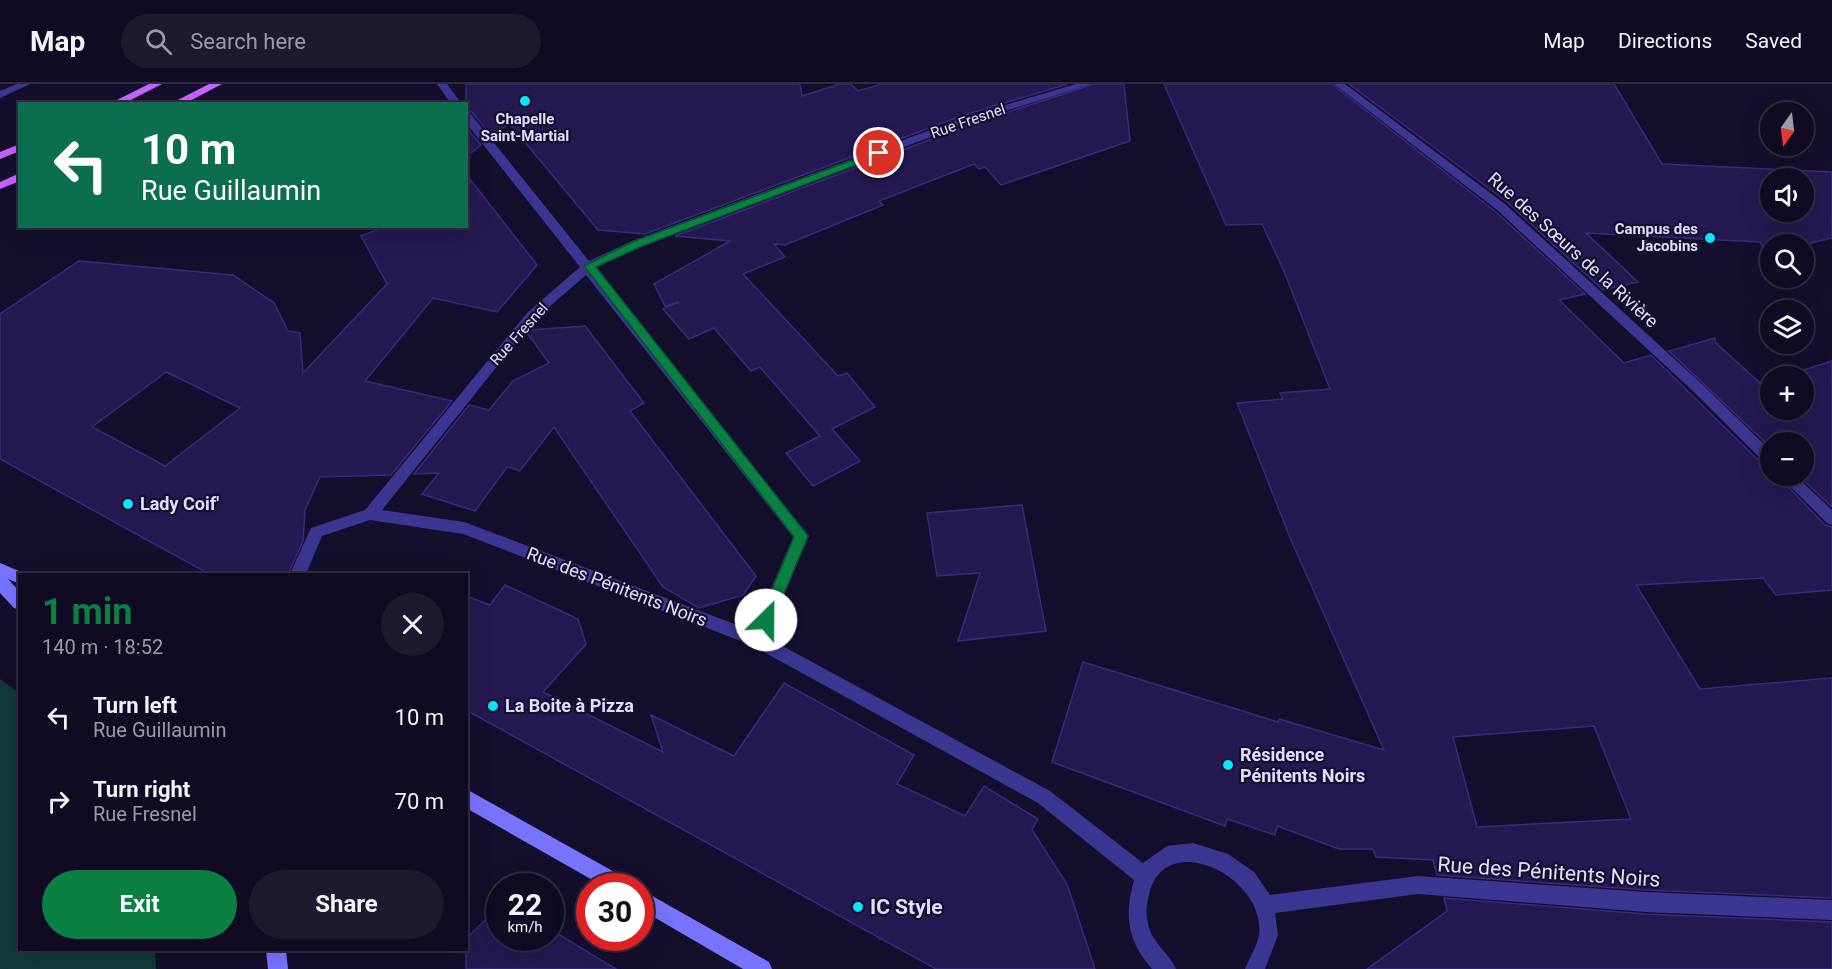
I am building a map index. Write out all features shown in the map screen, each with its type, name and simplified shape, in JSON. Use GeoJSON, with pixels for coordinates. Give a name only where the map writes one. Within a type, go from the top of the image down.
{"type":"FeatureCollection","features":[{"type":"Feature","properties":{"kind":"main road"},"geometry":{"type":"LineString","coordinates":[[118,102],[157,84]]}},
{"type":"Feature","properties":{"kind":"main road"},"geometry":{"type":"LineString","coordinates":[[180,102],[218,84]]}},
{"type":"Feature","properties":{"kind":"main road"},"geometry":{"type":"LineString","coordinates":[[0,156],[18,148]]}},
{"type":"Feature","properties":{"kind":"main road"},"geometry":{"type":"LineString","coordinates":[[0,186],[18,177]]}},
{"type":"Feature","properties":{"kind":"main road"},"geometry":{"type":"LineString","coordinates":[[0,569],[18,577]]}},
{"type":"Feature","properties":{"kind":"main road"},"geometry":{"type":"LineString","coordinates":[[0,582],[18,601]]}},
{"type":"Feature","properties":{"kind":"main road"},"geometry":{"type":"LineString","coordinates":[[468,799],[597,873]]}},
{"type":"Feature","properties":{"kind":"main road"},"geometry":{"type":"LineString","coordinates":[[654,906],[762,969]]}},
{"type":"Feature","properties":{"kind":"main road"},"geometry":{"type":"LineString","coordinates":[[276,951],[278,969]]}},
{"type":"Feature","properties":{"kind":"street"},"geometry":{"type":"LineString","coordinates":[[0,95],[25,84]]}},
{"type":"Feature","properties":{"kind":"street"},"geometry":{"type":"LineString","coordinates":[[442,84],[456,102]]}},
{"type":"Feature","properties":{"kind":"street","name":"Rue Fresnel"},"geometry":{"type":"LineString","coordinates":[[370,514],[531,316],[589,266],[636,244],[969,119],[1087,84]]}},
{"type":"Feature","properties":{"kind":"street","name":"Rue des Sœurs de la Rivière"},"geometry":{"type":"LineString","coordinates":[[1339,84],[1501,207],[1699,389],[1760,449]]}},
{"type":"Feature","properties":{"kind":"street"},"geometry":{"type":"LineString","coordinates":[[468,117],[589,266],[801,536],[757,640]]}},
{"type":"Feature","properties":{"kind":"street"},"geometry":{"type":"LineString","coordinates":[[1797,486],[1832,519]]}},
{"type":"Feature","properties":{"kind":"street","name":"Rue des Pénitents Noirs"},"geometry":{"type":"LineString","coordinates":[[298,573],[316,532],[370,514],[464,528],[757,640],[1044,797],[1144,876]]}},
{"type":"Feature","properties":{"kind":"street"},"geometry":{"type":"LineString","coordinates":[[1167,969],[1156,960],[1143,939],[1136,917],[1137,895],[1144,876],[1158,862],[1175,853],[1196,851],[1217,856],[1236,868],[1252,884],[1264,905],[1269,927],[1266,950],[1255,969]]}},
{"type":"Feature","properties":{"kind":"street","name":"Rue des Pénitents Noirs"},"geometry":{"type":"LineString","coordinates":[[1264,905],[1418,885],[1646,902],[1832,910]]}},
{"type":"Feature","properties":{"kind":"green space"},"geometry":{"type":"Polygon","coordinates":[[[0,679],[18,692],[18,951],[155,951],[156,969],[0,969],[0,679]]]}},
{"type":"Feature","properties":{"kind":"building"},"geometry":{"type":"Polygon","coordinates":[[[466,84],[800,84],[802,96],[840,84],[851,84],[858,91],[882,84],[1068,84],[964,115],[645,234],[598,230],[509,123],[492,137],[472,112],[468,111],[468,102],[466,102],[466,84]]]}},
{"type":"Feature","properties":{"kind":"building"},"geometry":{"type":"Polygon","coordinates":[[[1094,84],[1124,84],[1130,141],[1001,185],[985,167],[979,169],[974,164],[879,201],[883,205],[785,245],[774,244],[785,257],[743,274],[838,376],[847,373],[875,407],[832,429],[860,461],[813,486],[786,453],[820,436],[760,367],[751,371],[714,328],[689,339],[663,309],[679,302],[665,306],[654,284],[730,241],[675,236],[974,123],[1094,84]]]}},
{"type":"Feature","properties":{"kind":"building"},"geometry":{"type":"Polygon","coordinates":[[[1164,84],[1332,84],[1496,212],[1585,294],[1559,300],[1624,363],[1651,355],[1760,462],[1760,486],[1788,486],[1825,525],[1832,527],[1832,590],[1776,595],[1763,578],[1636,585],[1700,689],[1832,678],[1832,898],[1646,890],[1437,875],[1433,860],[1376,857],[1373,849],[1339,849],[1277,826],[1275,835],[1227,819],[1225,826],[1052,762],[1083,662],[1278,722],[1279,719],[1384,750],[1291,540],[1237,403],[1283,399],[1280,393],[1330,389],[1284,271],[1262,224],[1226,225],[1164,84]],[[1594,726],[1453,737],[1477,827],[1631,819],[1594,726]]]}},
{"type":"Feature","properties":{"kind":"building"},"geometry":{"type":"Polygon","coordinates":[[[1349,84],[1614,84],[1662,164],[1760,169],[1760,222],[1814,222],[1814,171],[1832,172],[1832,238],[1814,242],[1814,234],[1760,234],[1760,242],[1586,233],[1638,282],[1603,290],[1507,202],[1349,84]]]}},
{"type":"Feature","properties":{"kind":"building"},"geometry":{"type":"Polygon","coordinates":[[[468,129],[481,145],[468,155],[468,129]]]}},
{"type":"Feature","properties":{"kind":"building"},"geometry":{"type":"Polygon","coordinates":[[[468,177],[537,265],[497,312],[433,298],[365,381],[452,401],[391,475],[320,477],[305,510],[303,541],[288,573],[207,573],[0,459],[0,314],[79,261],[233,275],[274,303],[288,331],[300,333],[303,373],[387,284],[361,236],[382,228],[468,228],[468,177]],[[166,372],[92,427],[165,466],[240,408],[166,372]]]}},
{"type":"Feature","properties":{"kind":"building"},"geometry":{"type":"Polygon","coordinates":[[[585,326],[644,403],[630,411],[756,576],[743,595],[699,608],[663,587],[554,427],[520,471],[507,467],[475,511],[422,494],[439,473],[414,474],[469,405],[489,410],[513,381],[549,363],[527,333],[529,330],[585,326]]]}},
{"type":"Feature","properties":{"kind":"building"},"geometry":{"type":"Polygon","coordinates":[[[1715,338],[1715,342],[1760,383],[1760,420],[1814,420],[1814,367],[1832,361],[1832,507],[1810,486],[1814,486],[1814,432],[1760,432],[1760,437],[1669,351],[1715,338]]]}},
{"type":"Feature","properties":{"kind":"building"},"geometry":{"type":"Polygon","coordinates":[[[1022,505],[1046,631],[958,641],[980,573],[937,576],[927,513],[1022,505]]]}},
{"type":"Feature","properties":{"kind":"building"},"geometry":{"type":"Polygon","coordinates":[[[505,585],[578,619],[586,644],[543,692],[663,752],[651,715],[734,756],[784,683],[914,755],[897,784],[965,816],[984,786],[1038,819],[1032,830],[1067,884],[1095,969],[936,969],[468,711],[468,597],[490,605],[505,585]]]}},
{"type":"Feature","properties":{"kind":"building"},"geometry":{"type":"Polygon","coordinates":[[[1444,898],[1646,914],[1832,922],[1832,969],[1367,969],[1447,911],[1444,898]]]}},
{"type":"Feature","properties":{"kind":"building"},"geometry":{"type":"Polygon","coordinates":[[[486,919],[486,951],[564,951],[564,937],[576,945],[576,951],[586,951],[616,969],[466,969],[466,951],[468,951],[468,937],[486,919]]]}},
{"type":"Feature","properties":{"kind":"place","name":"Chapelle Saint-Martial"},"geometry":{"type":"Point","coordinates":[525,101]}},
{"type":"Feature","properties":{"kind":"place","name":"Campus des Jacobins"},"geometry":{"type":"Point","coordinates":[1710,238]}},
{"type":"Feature","properties":{"kind":"place","name":"Lady Coif'"},"geometry":{"type":"Point","coordinates":[128,504]}},
{"type":"Feature","properties":{"kind":"place","name":"La Boite à Pizza"},"geometry":{"type":"Point","coordinates":[493,706]}},
{"type":"Feature","properties":{"kind":"place","name":"Résidence Pénitents Noirs"},"geometry":{"type":"Point","coordinates":[1228,765]}},
{"type":"Feature","properties":{"kind":"place","name":"IC Style"},"geometry":{"type":"Point","coordinates":[858,907]}},
{"type":"Feature","properties":{"kind":"route"},"geometry":{"type":"LineString","coordinates":[[766,620],[801,536],[589,266],[636,244],[879,153]]}}]}
